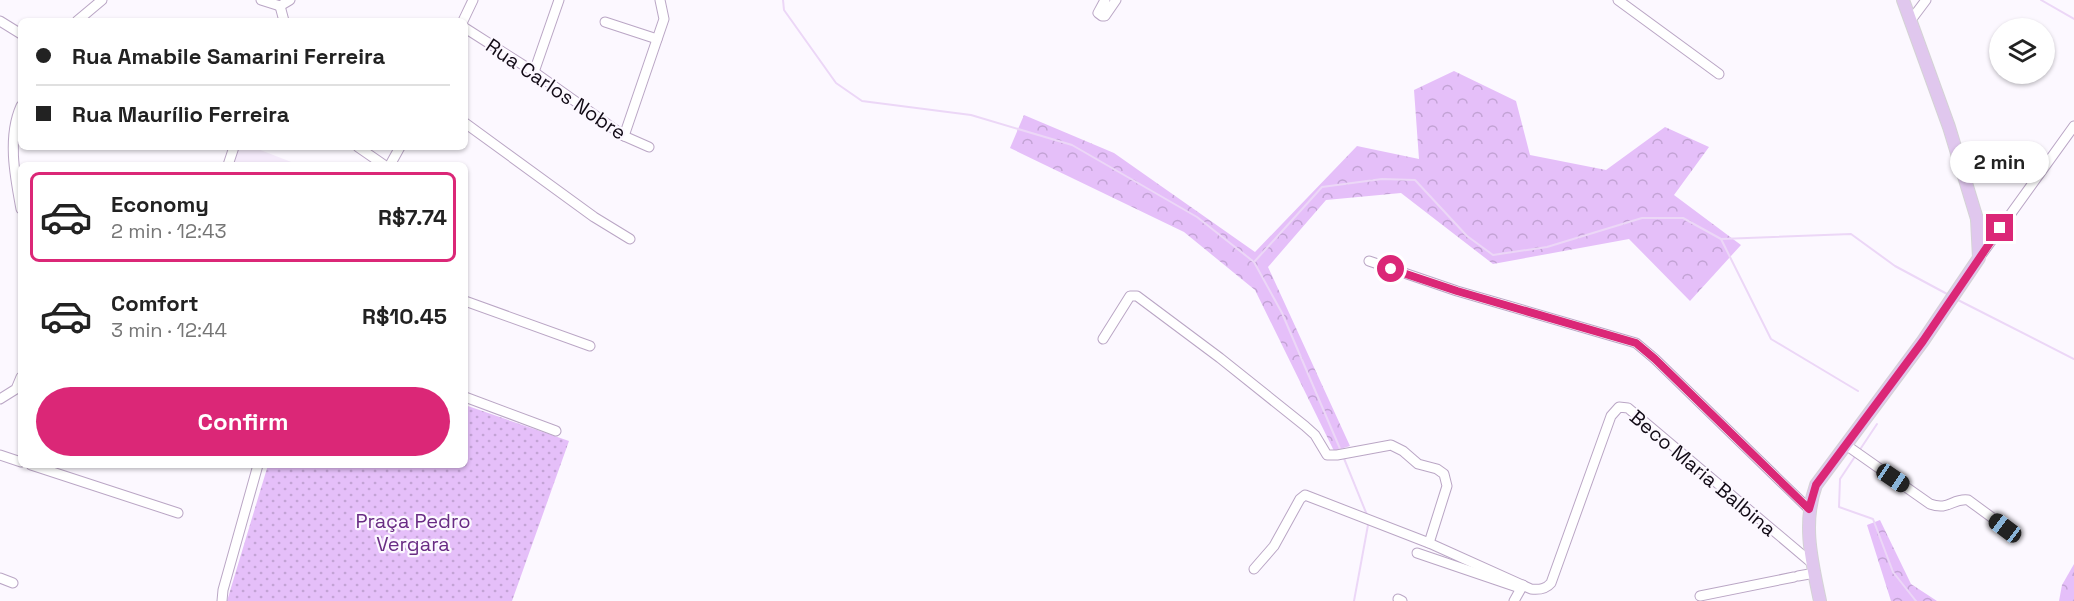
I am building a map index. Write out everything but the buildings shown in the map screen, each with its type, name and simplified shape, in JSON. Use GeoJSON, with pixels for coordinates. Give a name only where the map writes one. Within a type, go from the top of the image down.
{"type":"FeatureCollection","features":[{"type":"Feature","properties":{"kind":"main road"},"geometry":{"type":"LineString","coordinates":[[1820,601],[1814,569],[1809,509],[1816,485],[1923,341],[1978,258],[1977,219],[1949,128],[1904,0]]}},
{"type":"Feature","properties":{"kind":"main road"},"geometry":{"type":"LineString","coordinates":[[1977,219],[1985,227],[2000,228]]}},
{"type":"Feature","properties":{"kind":"street"},"geometry":{"type":"LineString","coordinates":[[81,18],[102,0]]}},
{"type":"Feature","properties":{"kind":"street"},"geometry":{"type":"LineString","coordinates":[[261,0],[280,6],[290,0]]}},
{"type":"Feature","properties":{"kind":"street"},"geometry":{"type":"LineString","coordinates":[[464,18],[473,0]]}},
{"type":"Feature","properties":{"kind":"street"},"geometry":{"type":"LineString","coordinates":[[534,72],[559,0]]}},
{"type":"Feature","properties":{"kind":"street"},"geometry":{"type":"LineString","coordinates":[[624,136],[664,16],[660,0]]}},
{"type":"Feature","properties":{"kind":"street"},"geometry":{"type":"LineString","coordinates":[[1105,0],[1098,9],[1098,13],[1102,16],[1105,16],[1116,0]]}},
{"type":"Feature","properties":{"kind":"street"},"geometry":{"type":"LineString","coordinates":[[1618,0],[1719,74]]}},
{"type":"Feature","properties":{"kind":"street"},"geometry":{"type":"LineString","coordinates":[[1911,20],[1926,0]]}},
{"type":"Feature","properties":{"kind":"street"},"geometry":{"type":"LineString","coordinates":[[280,6],[283,18]]}},
{"type":"Feature","properties":{"kind":"street"},"geometry":{"type":"LineString","coordinates":[[0,21],[18,32]]}},
{"type":"Feature","properties":{"kind":"street"},"geometry":{"type":"LineString","coordinates":[[605,22],[657,39]]}},
{"type":"Feature","properties":{"kind":"street","name":"Rua Carlos Nobre"},"geometry":{"type":"LineString","coordinates":[[468,30],[534,72],[624,136],[649,147]]}},
{"type":"Feature","properties":{"kind":"street"},"geometry":{"type":"LineString","coordinates":[[18,116],[14,148],[18,183]]}},
{"type":"Feature","properties":{"kind":"street"},"geometry":{"type":"LineString","coordinates":[[468,125],[594,217],[630,239]]}},
{"type":"Feature","properties":{"kind":"street"},"geometry":{"type":"LineString","coordinates":[[1978,258],[2074,126]]}},
{"type":"Feature","properties":{"kind":"street"},"geometry":{"type":"LineString","coordinates":[[362,150],[380,162]]}},
{"type":"Feature","properties":{"kind":"street"},"geometry":{"type":"LineString","coordinates":[[1369,261],[1457,291],[1636,343],[1809,509]]}},
{"type":"Feature","properties":{"kind":"street"},"geometry":{"type":"LineString","coordinates":[[1103,339],[1131,297],[1137,297],[1305,426],[1315,435],[1327,455],[1391,445],[1403,451],[1418,464],[1437,469],[1444,474],[1447,486],[1429,543]]}},
{"type":"Feature","properties":{"kind":"street"},"geometry":{"type":"LineString","coordinates":[[468,303],[590,346]]}},
{"type":"Feature","properties":{"kind":"street"},"geometry":{"type":"LineString","coordinates":[[0,399],[16,389],[18,384]]}},
{"type":"Feature","properties":{"kind":"street"},"geometry":{"type":"LineString","coordinates":[[468,398],[556,431]]}},
{"type":"Feature","properties":{"kind":"street","name":"Beco Maria Balbina"},"geometry":{"type":"LineString","coordinates":[[1254,569],[1274,546],[1300,499],[1305,495],[1429,543],[1522,586],[1537,590],[1548,587],[1611,416],[1619,407],[1628,408],[1814,569]]}},
{"type":"Feature","properties":{"kind":"street"},"geometry":{"type":"LineString","coordinates":[[1846,445],[1930,504],[1946,507],[1963,499],[1968,500],[2005,528]]}},
{"type":"Feature","properties":{"kind":"street"},"geometry":{"type":"LineString","coordinates":[[0,455],[18,461]]}},
{"type":"Feature","properties":{"kind":"street"},"geometry":{"type":"LineString","coordinates":[[40,468],[178,513]]}},
{"type":"Feature","properties":{"kind":"street"},"geometry":{"type":"LineString","coordinates":[[222,601],[222,590],[257,468]]}},
{"type":"Feature","properties":{"kind":"street"},"geometry":{"type":"LineString","coordinates":[[1417,553],[1522,586],[1514,601]]}},
{"type":"Feature","properties":{"kind":"street"},"geometry":{"type":"LineString","coordinates":[[1701,596],[1796,577],[1814,569]]}},
{"type":"Feature","properties":{"kind":"street"},"geometry":{"type":"LineString","coordinates":[[0,578],[13,583]]}},
{"type":"Feature","properties":{"kind":"shaded area"},"geometry":{"type":"Polygon","coordinates":[[[238,150],[261,150],[291,162],[233,162],[238,150]]]}},
{"type":"Feature","properties":{"kind":"green space"},"geometry":{"type":"Polygon","coordinates":[[[1454,71],[1516,101],[1530,155],[1606,170],[1665,127],[1709,147],[1674,195],[1741,245],[1690,301],[1629,239],[1493,264],[1401,193],[1326,200],[1268,267],[1350,446],[1334,451],[1255,290],[1184,232],[1010,148],[1024,115],[1114,153],[1255,252],[1357,146],[1419,159],[1414,90],[1454,71]]]}},
{"type":"Feature","properties":{"kind":"green space","name":"Praça Pedro Vergara"},"geometry":{"type":"Polygon","coordinates":[[[468,406],[569,441],[512,601],[227,601],[267,468],[468,468],[468,406]]]}},
{"type":"Feature","properties":{"kind":"green space"},"geometry":{"type":"Polygon","coordinates":[[[1880,520],[1911,584],[1937,601],[1891,601],[1867,525],[1880,520]]]}},
{"type":"Feature","properties":{"kind":"green space"},"geometry":{"type":"Polygon","coordinates":[[[2074,564],[2074,601],[2059,601],[2062,585],[2074,564]]]}},
{"type":"Feature","properties":{"kind":"waterway"},"geometry":{"type":"LineString","coordinates":[[783,0],[784,10],[836,83],[862,101],[971,115],[1072,145],[1197,217],[1254,262],[1282,313],[1341,451]]}},
{"type":"Feature","properties":{"kind":"waterway"},"geometry":{"type":"LineString","coordinates":[[2041,0],[2074,19]]}},
{"type":"Feature","properties":{"kind":"waterway"},"geometry":{"type":"LineString","coordinates":[[1255,261],[1322,187],[1382,179],[1415,180],[1467,236],[1493,255],[1547,247],[1642,218],[1683,218],[1721,239],[1771,339],[1858,391]]}},
{"type":"Feature","properties":{"kind":"waterway"},"geometry":{"type":"LineString","coordinates":[[1721,239],[1851,234],[1895,266],[1949,295]]}},
{"type":"Feature","properties":{"kind":"waterway"},"geometry":{"type":"LineString","coordinates":[[1956,299],[2074,359]]}},
{"type":"Feature","properties":{"kind":"waterway"},"geometry":{"type":"LineString","coordinates":[[1859,451],[1877,424]]}},
{"type":"Feature","properties":{"kind":"waterway"},"geometry":{"type":"LineString","coordinates":[[1856,455],[1840,479],[1839,507],[1873,519],[1893,572],[1916,601]]}},
{"type":"Feature","properties":{"kind":"waterway"},"geometry":{"type":"LineString","coordinates":[[1343,456],[1367,515]]}},
{"type":"Feature","properties":{"kind":"waterway"},"geometry":{"type":"LineString","coordinates":[[1354,601],[1368,525]]}},
{"type":"Feature","properties":{"kind":"route"},"geometry":{"type":"LineString","coordinates":[[1391,269],[1457,291],[1636,343],[1809,509],[1816,485],[1923,341],[2000,228]]}}]}
